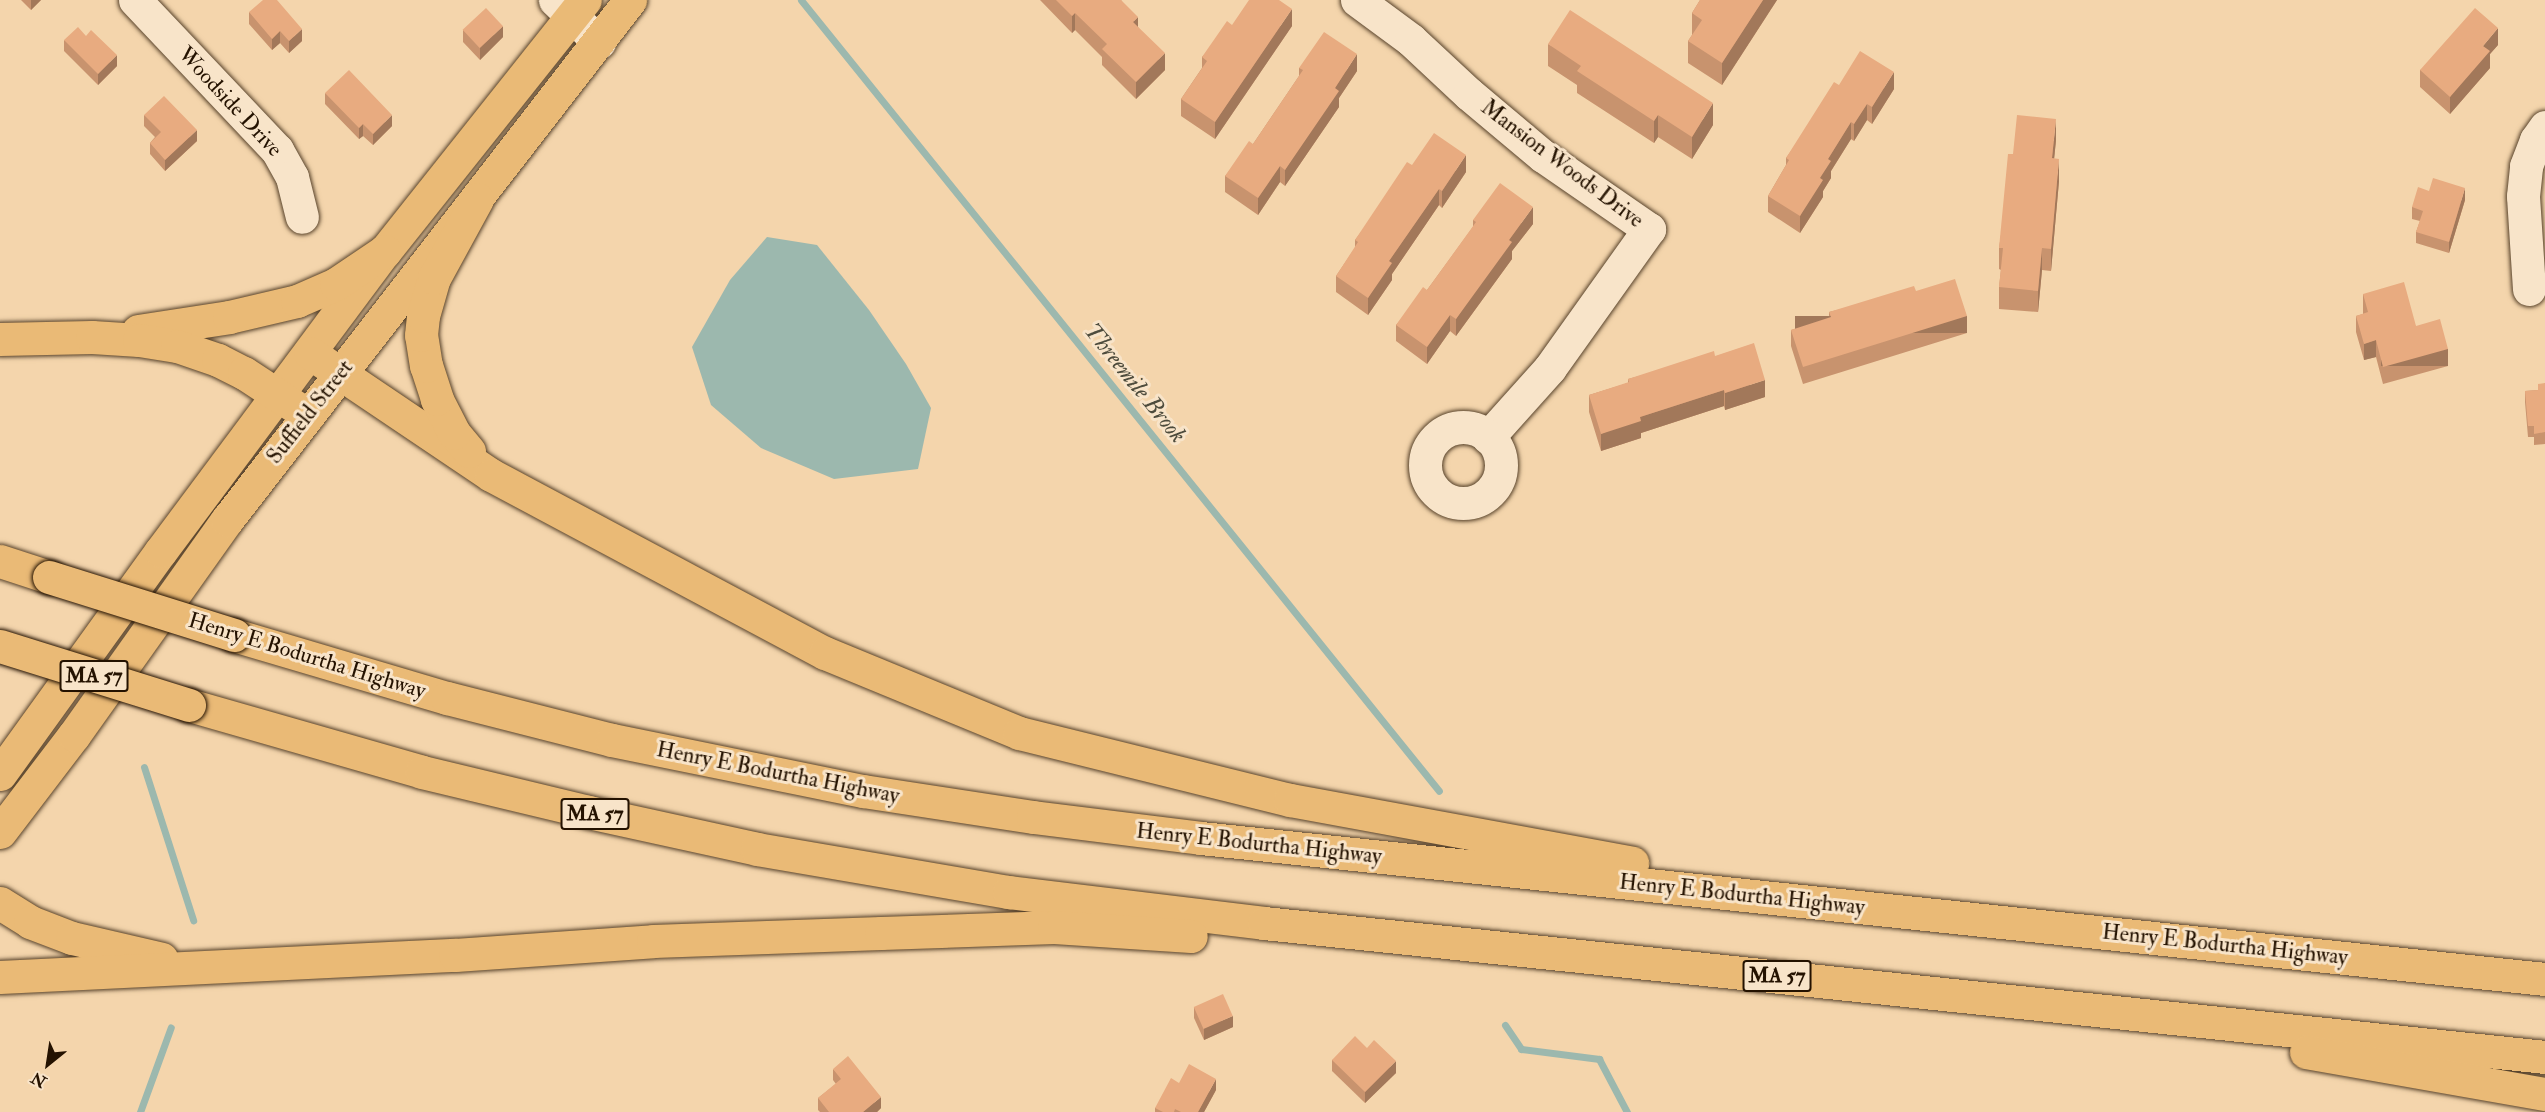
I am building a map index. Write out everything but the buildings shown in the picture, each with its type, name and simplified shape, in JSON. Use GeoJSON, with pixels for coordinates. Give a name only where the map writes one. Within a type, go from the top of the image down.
{"type":"FeatureCollection","features":[{"type":"Feature","properties":{"kind":"main road","name":"Suffield Street"},"geometry":{"type":"LineString","coordinates":[[0,832],[74,735],[227,520],[630,0]]}},
{"type":"Feature","properties":{"kind":"main road","name":"Suffield Street"},"geometry":{"type":"LineString","coordinates":[[0,774],[161,551],[571,5]]}},
{"type":"Feature","properties":{"kind":"main road"},"geometry":{"type":"LineString","coordinates":[[477,199],[434,278],[423,316],[421,335],[428,374],[445,416],[460,440],[490,475]]}},
{"type":"Feature","properties":{"kind":"main road"},"geometry":{"type":"LineString","coordinates":[[92,337],[229,317],[290,303],[326,290],[386,251]]}},
{"type":"Feature","properties":{"kind":"main road"},"geometry":{"type":"LineString","coordinates":[[0,339],[92,337],[148,341],[198,352],[244,373],[308,415]]}},
{"type":"Feature","properties":{"kind":"main road"},"geometry":{"type":"LineString","coordinates":[[310,353],[490,475],[825,653],[1019,733],[1290,800],[1881,909]]}},
{"type":"Feature","properties":{"kind":"main road","name":"Henry E Bodurtha Highway"},"geometry":{"type":"LineString","coordinates":[[0,561],[374,678],[551,725],[696,759],[863,791],[1119,829],[2545,979]]}},
{"type":"Feature","properties":{"kind":"main road","name":"MA 57"},"geometry":{"type":"LineString","coordinates":[[0,646],[349,752],[505,793],[671,831],[840,865],[1105,905],[2545,1057]]}},
{"type":"Feature","properties":{"kind":"main road"},"geometry":{"type":"LineString","coordinates":[[0,903],[30,921],[94,944],[217,968]]}},
{"type":"Feature","properties":{"kind":"main road"},"geometry":{"type":"LineString","coordinates":[[0,977],[217,968],[653,941],[1054,927],[1398,948],[1561,954]]}},
{"type":"Feature","properties":{"kind":"main road"},"geometry":{"type":"LineString","coordinates":[[2029,1003],[2545,1094]]}},
{"type":"Feature","properties":{"kind":"street","name":"Woodside Drive"},"geometry":{"type":"LineString","coordinates":[[135,0],[277,150],[292,177],[302,217]]}},
{"type":"Feature","properties":{"kind":"street","name":"Mansion Woods Drive"},"geometry":{"type":"LineString","coordinates":[[1357,0],[1411,40],[1469,94],[1543,156],[1649,229],[1550,368],[1488,437]]}},
{"type":"Feature","properties":{"kind":"street"},"geometry":{"type":"LineString","coordinates":[[571,5],[599,42]]}},
{"type":"Feature","properties":{"kind":"street"},"geometry":{"type":"LineString","coordinates":[[2529,289],[2523,196],[2525,176],[2536,140],[2545,127]]}},
{"type":"Feature","properties":{"kind":"water"},"geometry":{"type":"Polygon","coordinates":[[[767,237],[817,245],[869,310],[906,364],[931,408],[918,469],[834,479],[761,448],[711,405],[692,347],[730,280],[767,237]]]}},
{"type":"Feature","properties":{"kind":"waterway","name":"Threemile Brook"},"geometry":{"type":"LineString","coordinates":[[801,0],[1439,791]]}},
{"type":"Feature","properties":{"kind":"waterway"},"geometry":{"type":"LineString","coordinates":[[144,767],[193,920]]}},
{"type":"Feature","properties":{"kind":"waterway","name":"Threemile Brook"},"geometry":{"type":"LineString","coordinates":[[1505,1025],[1521,1049],[1599,1059],[1627,1112]]}},
{"type":"Feature","properties":{"kind":"waterway"},"geometry":{"type":"LineString","coordinates":[[140,1112],[171,1027]]}}]}
